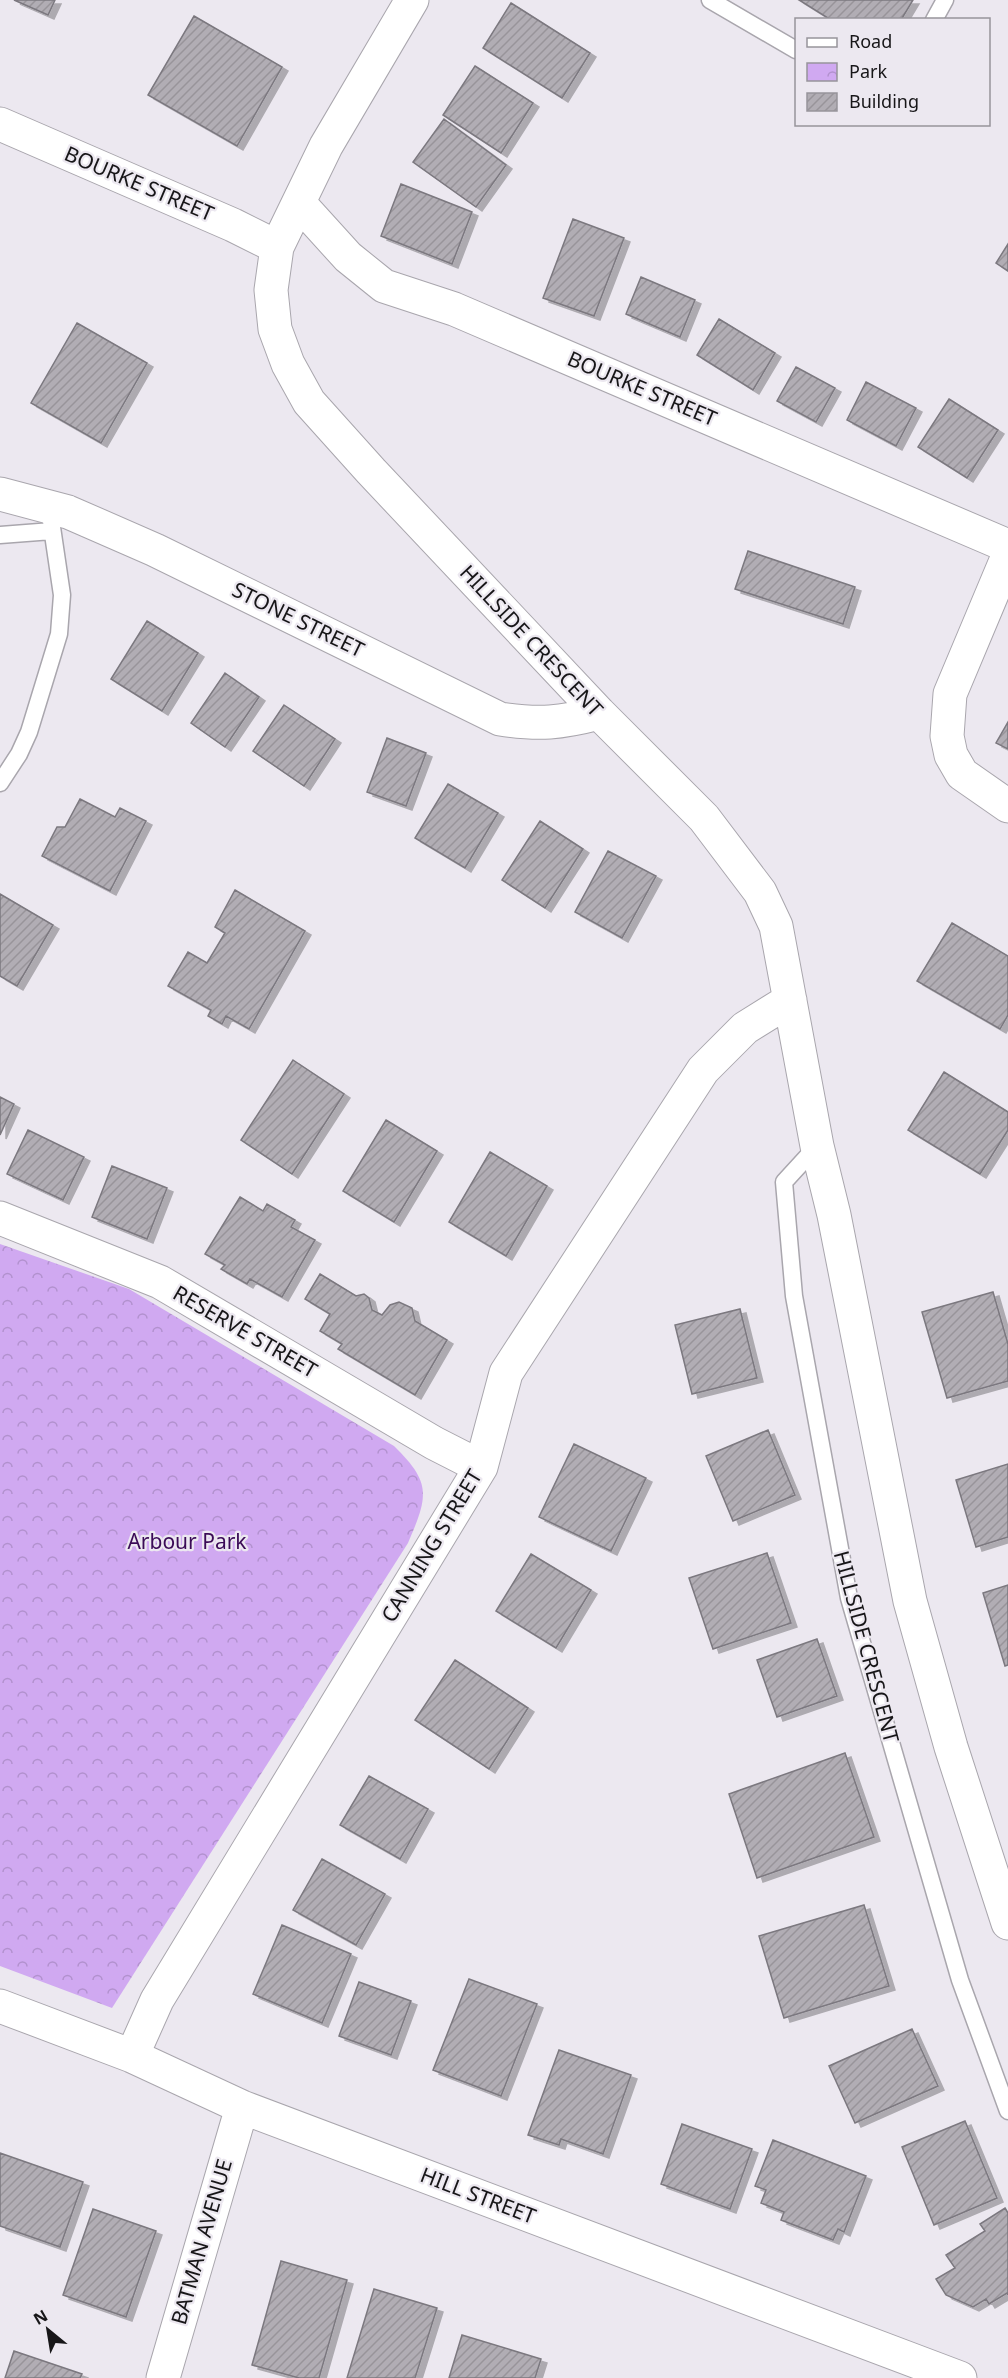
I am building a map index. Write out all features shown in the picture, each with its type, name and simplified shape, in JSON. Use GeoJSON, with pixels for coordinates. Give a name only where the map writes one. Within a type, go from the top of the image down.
{"type":"FeatureCollection","features":[{"type":"Feature","properties":{"kind":"street","name":"HILLSIDE CRESCENT"},"geometry":{"type":"LineString","coordinates":[[412,0],[326,146],[277,247],[271,290],[275,329],[288,364],[309,402],[370,471],[599,713],[704,818],[760,892],[776,926],[817,1146],[834,1215],[910,1601],[951,1747],[1008,1923]]}},
{"type":"Feature","properties":{"kind":"street","name":"BOURKE STREET"},"geometry":{"type":"LineString","coordinates":[[0,124],[233,225],[277,247]]}},
{"type":"Feature","properties":{"kind":"street","name":"BOURKE STREET"},"geometry":{"type":"LineString","coordinates":[[298,203],[348,257],[384,286],[454,309],[1008,546]]}},
{"type":"Feature","properties":{"kind":"street","name":"STONE STREET"},"geometry":{"type":"LineString","coordinates":[[0,494],[51,519],[155,550],[500,719],[530,723],[560,723],[599,713]]}},
{"type":"Feature","properties":{"kind":"street"},"geometry":{"type":"LineString","coordinates":[[1008,556],[950,694],[946,736],[951,755],[962,774],[1008,806]]}},
{"type":"Feature","properties":{"kind":"street","name":"CANNING STREET"},"geometry":{"type":"LineString","coordinates":[[132,2056],[157,2000],[481,1467],[506,1373],[703,1070],[745,1028],[790,1000]]}},
{"type":"Feature","properties":{"kind":"street","name":"RESERVE STREET"},"geometry":{"type":"LineString","coordinates":[[0,1218],[160,1282],[434,1443],[481,1467]]}},
{"type":"Feature","properties":{"kind":"street","name":"HILL STREET"},"geometry":{"type":"LineString","coordinates":[[0,2006],[132,2056],[242,2107],[960,2378]]}},
{"type":"Feature","properties":{"kind":"street","name":"BATMAN AVENUE"},"geometry":{"type":"LineString","coordinates":[[164,2378],[242,2107]]}},
{"type":"Feature","properties":{"kind":"lane"},"geometry":{"type":"LineString","coordinates":[[710,0],[795,49]]}},
{"type":"Feature","properties":{"kind":"lane"},"geometry":{"type":"LineString","coordinates":[[935,18],[945,0]]}},
{"type":"Feature","properties":{"kind":"lane"},"geometry":{"type":"LineString","coordinates":[[0,535],[51,519],[62,595],[59,634],[29,732],[20,754],[0,783]]}},
{"type":"Feature","properties":{"kind":"lane","name":"HILLSIDE CRESCENT"},"geometry":{"type":"LineString","coordinates":[[817,1146],[784,1182],[794,1296],[849,1598],[960,1980],[1008,2111]]}},
{"type":"Feature","properties":{"kind":"green space","name":"Arbour Park"},"geometry":{"type":"Polygon","coordinates":[[[0,1244],[129,1289],[394,1446],[415,1470],[423,1491],[420,1513],[408,1543],[112,2008],[0,1966],[0,1244]]]}},
{"type":"Feature","properties":{"kind":"building"},"geometry":{"type":"Polygon","coordinates":[[[14,0],[55,0],[48,15],[14,0]]]}},
{"type":"Feature","properties":{"kind":"building"},"geometry":{"type":"Polygon","coordinates":[[[799,0],[913,0],[902,18],[828,18],[799,0]]]}},
{"type":"Feature","properties":{"kind":"building"},"geometry":{"type":"Polygon","coordinates":[[[511,3],[590,53],[562,98],[483,48],[511,3]]]}},
{"type":"Feature","properties":{"kind":"building"},"geometry":{"type":"Polygon","coordinates":[[[194,16],[282,67],[237,146],[148,95],[194,16]]]}},
{"type":"Feature","properties":{"kind":"building"},"geometry":{"type":"Polygon","coordinates":[[[475,66],[533,103],[501,153],[443,115],[475,66]]]}},
{"type":"Feature","properties":{"kind":"building"},"geometry":{"type":"Polygon","coordinates":[[[444,119],[506,165],[476,207],[413,162],[444,119]]]}},
{"type":"Feature","properties":{"kind":"building"},"geometry":{"type":"Polygon","coordinates":[[[401,184],[472,212],[452,264],[381,236],[401,184]]]}},
{"type":"Feature","properties":{"kind":"building"},"geometry":{"type":"Polygon","coordinates":[[[573,219],[624,238],[594,316],[543,298],[573,219]]]}},
{"type":"Feature","properties":{"kind":"building"},"geometry":{"type":"Polygon","coordinates":[[[1008,244],[1008,271],[996,263],[1008,244]]]}},
{"type":"Feature","properties":{"kind":"building"},"geometry":{"type":"Polygon","coordinates":[[[641,277],[695,300],[680,337],[626,314],[641,277]]]}},
{"type":"Feature","properties":{"kind":"building"},"geometry":{"type":"Polygon","coordinates":[[[719,319],[775,353],[753,390],[697,355],[719,319]]]}},
{"type":"Feature","properties":{"kind":"building"},"geometry":{"type":"Polygon","coordinates":[[[77,323],[147,363],[101,443],[31,403],[77,323]]]}},
{"type":"Feature","properties":{"kind":"building"},"geometry":{"type":"Polygon","coordinates":[[[796,367],[835,388],[816,422],[777,401],[796,367]]]}},
{"type":"Feature","properties":{"kind":"building"},"geometry":{"type":"Polygon","coordinates":[[[866,382],[916,408],[896,446],[847,420],[866,382]]]}},
{"type":"Feature","properties":{"kind":"building"},"geometry":{"type":"Polygon","coordinates":[[[949,399],[998,430],[967,478],[918,447],[949,399]]]}},
{"type":"Feature","properties":{"kind":"building"},"geometry":{"type":"Polygon","coordinates":[[[748,551],[855,587],[843,624],[735,589],[748,551]]]}},
{"type":"Feature","properties":{"kind":"building"},"geometry":{"type":"Polygon","coordinates":[[[147,621],[198,653],[162,711],[111,679],[147,621]]]}},
{"type":"Feature","properties":{"kind":"building"},"geometry":{"type":"Polygon","coordinates":[[[225,673],[259,697],[225,747],[191,723],[225,673]]]}},
{"type":"Feature","properties":{"kind":"building"},"geometry":{"type":"Polygon","coordinates":[[[284,705],[335,739],[304,786],[253,751],[284,705]]]}},
{"type":"Feature","properties":{"kind":"building"},"geometry":{"type":"Polygon","coordinates":[[[1008,722],[1008,749],[996,743],[1008,722]]]}},
{"type":"Feature","properties":{"kind":"building"},"geometry":{"type":"Polygon","coordinates":[[[387,738],[426,753],[406,806],[367,792],[387,738]]]}},
{"type":"Feature","properties":{"kind":"building"},"geometry":{"type":"Polygon","coordinates":[[[448,784],[498,813],[465,868],[415,838],[448,784]]]}},
{"type":"Feature","properties":{"kind":"building"},"geometry":{"type":"Polygon","coordinates":[[[80,799],[115,817],[120,808],[146,821],[110,891],[42,856],[57,827],[65,827],[80,799]]]}},
{"type":"Feature","properties":{"kind":"building"},"geometry":{"type":"Polygon","coordinates":[[[540,821],[583,849],[545,908],[502,880],[540,821]]]}},
{"type":"Feature","properties":{"kind":"building"},"geometry":{"type":"Polygon","coordinates":[[[608,851],[656,876],[622,938],[575,912],[608,851]]]}},
{"type":"Feature","properties":{"kind":"building"},"geometry":{"type":"Polygon","coordinates":[[[235,890],[305,931],[249,1029],[226,1016],[222,1024],[208,1016],[211,1010],[168,986],[188,952],[207,963],[225,933],[215,927],[235,890]]]}},
{"type":"Feature","properties":{"kind":"building"},"geometry":{"type":"Polygon","coordinates":[[[0,894],[53,925],[17,986],[0,976],[0,894]]]}},
{"type":"Feature","properties":{"kind":"building"},"geometry":{"type":"Polygon","coordinates":[[[952,923],[1008,956],[1008,1015],[1000,1029],[917,981],[952,923]]]}},
{"type":"Feature","properties":{"kind":"building"},"geometry":{"type":"Polygon","coordinates":[[[293,1060],[344,1094],[292,1174],[241,1140],[293,1060]]]}},
{"type":"Feature","properties":{"kind":"building"},"geometry":{"type":"Polygon","coordinates":[[[944,1072],[1008,1112],[1008,1130],[980,1174],[908,1130],[944,1072]]]}},
{"type":"Feature","properties":{"kind":"building"},"geometry":{"type":"Polygon","coordinates":[[[0,1097],[14,1104],[0,1135],[0,1097]]]}},
{"type":"Feature","properties":{"kind":"building"},"geometry":{"type":"Polygon","coordinates":[[[386,1120],[437,1151],[394,1222],[343,1191],[386,1120]]]}},
{"type":"Feature","properties":{"kind":"building"},"geometry":{"type":"Polygon","coordinates":[[[28,1130],[84,1157],[63,1200],[7,1174],[28,1130]]]}},
{"type":"Feature","properties":{"kind":"building"},"geometry":{"type":"Polygon","coordinates":[[[490,1152],[547,1186],[506,1256],[449,1222],[490,1152]]]}},
{"type":"Feature","properties":{"kind":"building"},"geometry":{"type":"Polygon","coordinates":[[[112,1166],[167,1188],[147,1239],[92,1217],[112,1166]]]}},
{"type":"Feature","properties":{"kind":"building"},"geometry":{"type":"Polygon","coordinates":[[[240,1197],[263,1211],[267,1204],[295,1220],[291,1227],[315,1240],[282,1297],[250,1279],[247,1284],[221,1269],[225,1265],[205,1254],[240,1197]]]}},
{"type":"Feature","properties":{"kind":"building"},"geometry":{"type":"Polygon","coordinates":[[[320,1274],[356,1296],[364,1294],[369,1298],[372,1310],[382,1315],[390,1305],[399,1302],[412,1308],[415,1321],[447,1340],[415,1395],[338,1349],[342,1344],[320,1331],[330,1314],[305,1299],[320,1274]]]}},
{"type":"Feature","properties":{"kind":"building"},"geometry":{"type":"Polygon","coordinates":[[[993,1292],[1008,1344],[1008,1381],[947,1398],[922,1312],[993,1292]]]}},
{"type":"Feature","properties":{"kind":"building"},"geometry":{"type":"Polygon","coordinates":[[[740,1309],[757,1378],[692,1394],[675,1325],[740,1309]]]}},
{"type":"Feature","properties":{"kind":"building"},"geometry":{"type":"Polygon","coordinates":[[[768,1430],[795,1495],[733,1521],[706,1456],[768,1430]]]}},
{"type":"Feature","properties":{"kind":"building"},"geometry":{"type":"Polygon","coordinates":[[[574,1444],[646,1478],[611,1551],[539,1517],[574,1444]]]}},
{"type":"Feature","properties":{"kind":"building"},"geometry":{"type":"Polygon","coordinates":[[[1008,1464],[1008,1537],[976,1547],[956,1480],[1008,1464]]]}},
{"type":"Feature","properties":{"kind":"building"},"geometry":{"type":"Polygon","coordinates":[[[767,1553],[791,1623],[713,1649],[689,1578],[767,1553]]]}},
{"type":"Feature","properties":{"kind":"building"},"geometry":{"type":"Polygon","coordinates":[[[531,1554],[591,1590],[556,1648],[496,1611],[531,1554]]]}},
{"type":"Feature","properties":{"kind":"building"},"geometry":{"type":"Polygon","coordinates":[[[1008,1585],[1008,1665],[1005,1666],[983,1593],[1008,1585]]]}},
{"type":"Feature","properties":{"kind":"building"},"geometry":{"type":"Polygon","coordinates":[[[817,1639],[837,1696],[777,1717],[757,1660],[817,1639]]]}},
{"type":"Feature","properties":{"kind":"building"},"geometry":{"type":"Polygon","coordinates":[[[455,1660],[528,1708],[489,1769],[415,1720],[455,1660]]]}},
{"type":"Feature","properties":{"kind":"building"},"geometry":{"type":"Polygon","coordinates":[[[845,1753],[874,1837],[757,1878],[729,1794],[845,1753]]]}},
{"type":"Feature","properties":{"kind":"building"},"geometry":{"type":"Polygon","coordinates":[[[369,1776],[428,1809],[400,1859],[340,1825],[369,1776]]]}},
{"type":"Feature","properties":{"kind":"building"},"geometry":{"type":"Polygon","coordinates":[[[322,1859],[385,1894],[356,1945],[293,1910],[322,1859]]]}},
{"type":"Feature","properties":{"kind":"building"},"geometry":{"type":"Polygon","coordinates":[[[864,1905],[889,1986],[784,2018],[759,1936],[864,1905]]]}},
{"type":"Feature","properties":{"kind":"building"},"geometry":{"type":"Polygon","coordinates":[[[282,1925],[351,1954],[322,2023],[253,1994],[282,1925]]]}},
{"type":"Feature","properties":{"kind":"building"},"geometry":{"type":"Polygon","coordinates":[[[469,1979],[537,2004],[501,2096],[433,2070],[469,1979]]]}},
{"type":"Feature","properties":{"kind":"building"},"geometry":{"type":"Polygon","coordinates":[[[359,1982],[411,2001],[391,2055],[339,2036],[359,1982]]]}},
{"type":"Feature","properties":{"kind":"building"},"geometry":{"type":"Polygon","coordinates":[[[912,2029],[938,2086],[855,2123],[829,2066],[912,2029]]]}},
{"type":"Feature","properties":{"kind":"building"},"geometry":{"type":"Polygon","coordinates":[[[559,2050],[631,2075],[603,2154],[561,2139],[559,2145],[528,2135],[559,2050]]]}},
{"type":"Feature","properties":{"kind":"building"},"geometry":{"type":"Polygon","coordinates":[[[965,2121],[997,2198],[934,2225],[902,2147],[965,2121]]]}},
{"type":"Feature","properties":{"kind":"building"},"geometry":{"type":"Polygon","coordinates":[[[682,2124],[752,2149],[730,2209],[661,2184],[682,2124]]]}},
{"type":"Feature","properties":{"kind":"building"},"geometry":{"type":"Polygon","coordinates":[[[773,2140],[866,2176],[844,2232],[838,2229],[833,2240],[781,2220],[784,2212],[761,2203],[766,2190],[755,2186],[773,2140]]]}},
{"type":"Feature","properties":{"kind":"building"},"geometry":{"type":"Polygon","coordinates":[[[0,2153],[83,2182],[60,2247],[0,2226],[0,2153]]]}},
{"type":"Feature","properties":{"kind":"building"},"geometry":{"type":"Polygon","coordinates":[[[1005,2208],[1008,2213],[1008,2295],[1007,2293],[989,2304],[986,2299],[973,2307],[946,2295],[936,2279],[955,2268],[946,2255],[985,2231],[980,2224],[1005,2208]]]}},
{"type":"Feature","properties":{"kind":"building"},"geometry":{"type":"Polygon","coordinates":[[[93,2209],[156,2231],[126,2317],[63,2295],[93,2209]]]}},
{"type":"Feature","properties":{"kind":"building"},"geometry":{"type":"Polygon","coordinates":[[[281,2261],[347,2280],[319,2378],[299,2378],[252,2365],[281,2261]]]}},
{"type":"Feature","properties":{"kind":"building"},"geometry":{"type":"Polygon","coordinates":[[[374,2289],[437,2308],[415,2378],[347,2378],[374,2289]]]}},
{"type":"Feature","properties":{"kind":"building"},"geometry":{"type":"Polygon","coordinates":[[[462,2335],[541,2359],[535,2378],[449,2378],[462,2335]]]}},
{"type":"Feature","properties":{"kind":"building"},"geometry":{"type":"Polygon","coordinates":[[[14,2351],[82,2374],[80,2378],[5,2378],[14,2351]]]}}]}
